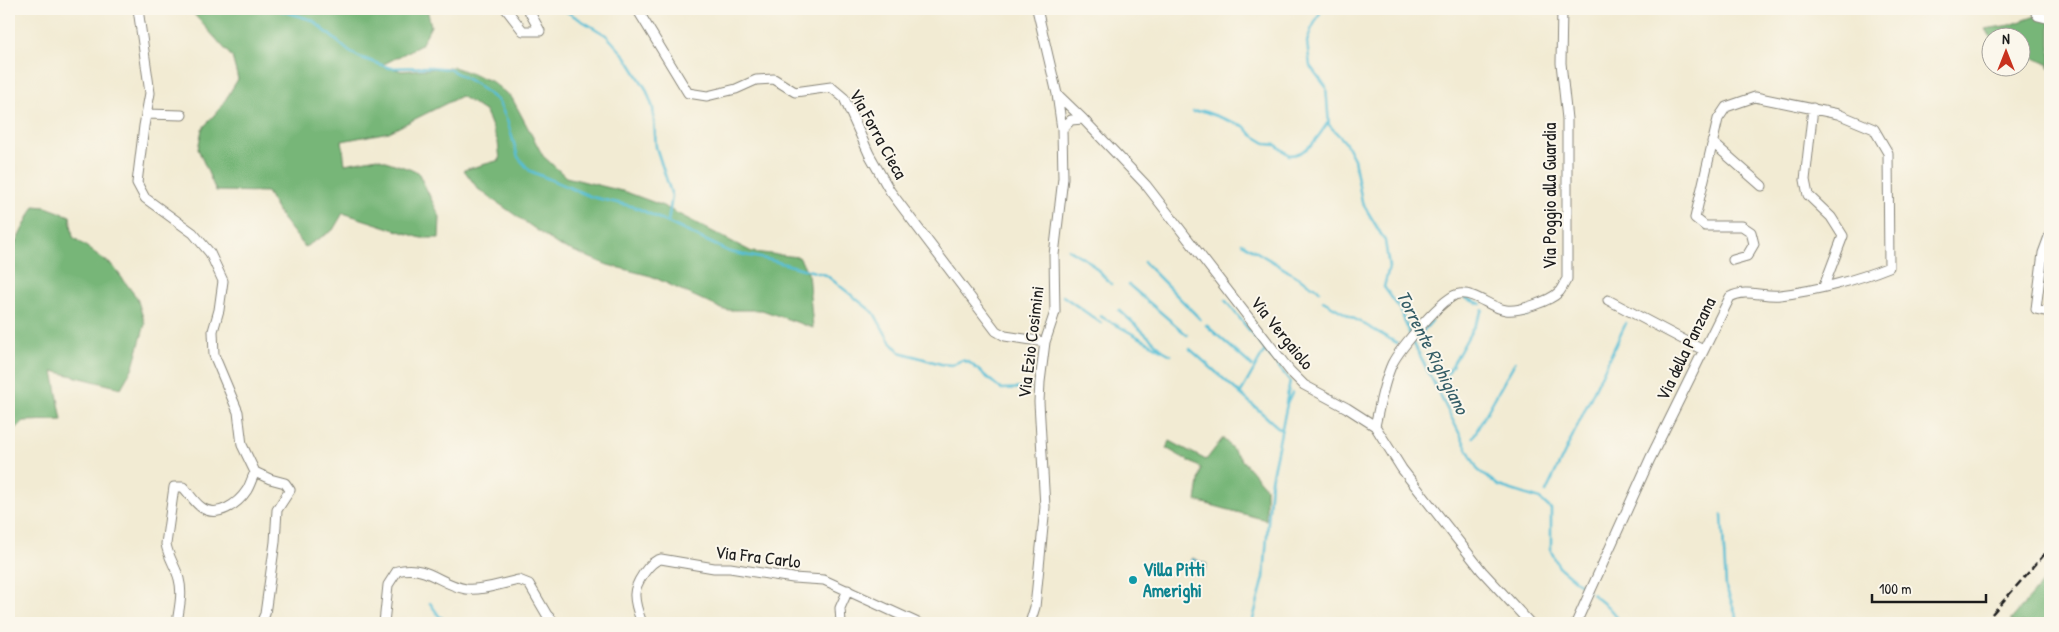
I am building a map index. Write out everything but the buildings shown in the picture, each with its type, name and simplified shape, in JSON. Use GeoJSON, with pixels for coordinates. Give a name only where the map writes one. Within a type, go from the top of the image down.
{"type":"FeatureCollection","features":[{"type":"Feature","properties":{"kind":"street"},"geometry":{"type":"LineString","coordinates":[[138,9],[150,93],[137,183],[144,198],[193,233],[210,252],[223,281],[219,310],[213,331],[214,356],[238,412],[242,445],[255,472],[270,479],[285,482],[290,490],[277,510],[275,542],[265,614],[261,623]]}},
{"type":"Feature","properties":{"kind":"street"},"geometry":{"type":"LineString","coordinates":[[506,9],[523,31],[540,32],[528,9]]}},
{"type":"Feature","properties":{"kind":"street","name":"Via Forra Cieca"},"geometry":{"type":"LineString","coordinates":[[637,9],[688,93],[707,96],[736,89],[756,80],[774,79],[795,92],[831,87],[844,98],[868,154],[890,191],[996,331],[1005,336],[1045,342]]}},
{"type":"Feature","properties":{"kind":"street","name":"Via Ezio Cosimini"},"geometry":{"type":"LineString","coordinates":[[1030,623],[1035,607],[1045,507],[1039,402],[1045,342],[1054,312],[1054,255],[1063,178],[1062,129],[1057,94],[1037,9]]}},
{"type":"Feature","properties":{"kind":"street","name":"Via Poggio alla Guardia"},"geometry":{"type":"LineString","coordinates":[[1375,426],[1383,388],[1393,362],[1418,329],[1446,300],[1461,294],[1472,296],[1506,310],[1534,306],[1559,292],[1566,279],[1567,119],[1561,63],[1562,9]]}},
{"type":"Feature","properties":{"kind":"street"},"geometry":{"type":"LineString","coordinates":[[2034,9],[2038,16],[2050,19]]}},
{"type":"Feature","properties":{"kind":"street","name":"Via Vergaiolo"},"geometry":{"type":"LineString","coordinates":[[1057,94],[1146,185],[1290,371],[1304,385],[1375,426],[1402,469],[1482,571],[1530,623]]}},
{"type":"Feature","properties":{"kind":"street","name":"Via della Panzana"},"geometry":{"type":"LineString","coordinates":[[1576,623],[1650,459],[1730,296],[1740,293],[1779,295],[1861,278],[1890,267],[1888,153],[1874,129],[1838,114],[1755,97],[1726,107],[1718,119],[1695,218],[1705,226],[1742,226],[1751,232],[1754,244],[1747,256],[1733,260]]}},
{"type":"Feature","properties":{"kind":"street"},"geometry":{"type":"LineString","coordinates":[[1812,108],[1805,180],[1808,195],[1831,218],[1843,236],[1824,286]]}},
{"type":"Feature","properties":{"kind":"street"},"geometry":{"type":"LineString","coordinates":[[146,114],[182,115]]}},
{"type":"Feature","properties":{"kind":"street"},"geometry":{"type":"LineString","coordinates":[[1062,129],[1071,120],[1083,119]]}},
{"type":"Feature","properties":{"kind":"street"},"geometry":{"type":"LineString","coordinates":[[1712,142],[1762,186]]}},
{"type":"Feature","properties":{"kind":"street"},"geometry":{"type":"LineString","coordinates":[[2050,234],[2043,253],[2036,309],[2050,312]]}},
{"type":"Feature","properties":{"kind":"street"},"geometry":{"type":"LineString","coordinates":[[1608,300],[1703,350]]}},
{"type":"Feature","properties":{"kind":"street"},"geometry":{"type":"LineString","coordinates":[[177,623],[181,591],[179,577],[167,552],[166,544],[174,487],[183,487],[200,506],[217,512],[232,506],[247,490],[255,472]]}},
{"type":"Feature","properties":{"kind":"street","name":"Via Fra Carlo"},"geometry":{"type":"LineString","coordinates":[[642,623],[636,606],[636,590],[652,562],[661,559],[714,568],[730,568],[792,578],[824,580],[918,623]]}},
{"type":"Feature","properties":{"kind":"street"},"geometry":{"type":"LineString","coordinates":[[384,623],[388,585],[397,572],[406,570],[430,573],[453,586],[466,589],[475,589],[519,580],[524,581],[529,584],[547,614],[555,623]]}},
{"type":"Feature","properties":{"kind":"street"},"geometry":{"type":"LineString","coordinates":[[840,623],[840,608],[848,590]]}},
{"type":"Feature","properties":{"kind":"green space"},"geometry":{"type":"Polygon","coordinates":[[[194,9],[427,9],[431,26],[421,45],[382,65],[402,71],[454,67],[491,81],[512,98],[543,156],[566,177],[626,192],[661,205],[752,252],[799,257],[808,273],[813,328],[762,310],[724,310],[651,276],[608,265],[558,245],[478,189],[464,170],[500,160],[498,142],[486,112],[461,96],[389,132],[342,141],[345,164],[377,158],[418,172],[440,217],[439,238],[421,238],[343,213],[333,230],[305,247],[282,218],[267,192],[216,191],[198,149],[202,129],[221,107],[238,79],[232,57],[193,13],[194,9]]]}},
{"type":"Feature","properties":{"kind":"green space"},"geometry":{"type":"Polygon","coordinates":[[[2050,11],[2050,69],[2048,64],[2032,57],[2032,28],[1991,28],[2010,25],[2050,11]]]}},
{"type":"Feature","properties":{"kind":"green space"},"geometry":{"type":"Polygon","coordinates":[[[34,206],[46,207],[70,216],[73,237],[113,266],[137,298],[145,324],[133,367],[121,388],[53,371],[62,420],[24,421],[9,434],[9,256],[34,206]]]}},
{"type":"Feature","properties":{"kind":"green space"},"geometry":{"type":"Polygon","coordinates":[[[1223,438],[1266,488],[1266,520],[1196,501],[1201,468],[1166,448],[1170,441],[1206,460],[1223,438]]]}},
{"type":"Feature","properties":{"kind":"green space"},"geometry":{"type":"Polygon","coordinates":[[[2050,574],[2050,621],[2048,623],[2016,623],[2010,621],[2050,574]]]}},
{"type":"Feature","properties":{"kind":"water"},"geometry":{"type":"Polygon","coordinates":[[[1192,558],[1207,564],[1204,572],[1188,566],[1192,558]]]}},
{"type":"Feature","properties":{"kind":"waterway"},"geometry":{"type":"LineString","coordinates":[[276,9],[312,20],[350,52],[359,57],[390,68],[431,67],[449,69],[476,84],[498,101],[507,120],[518,157],[530,171],[592,197],[635,207],[730,252],[770,260],[826,275],[874,313],[889,340],[900,352],[941,364],[952,365],[962,360],[970,363],[1001,389],[1030,388]]}},
{"type":"Feature","properties":{"kind":"waterway"},"geometry":{"type":"LineString","coordinates":[[562,9],[606,35],[626,57],[646,89],[653,108],[656,147],[672,196],[668,222]]}},
{"type":"Feature","properties":{"kind":"waterway","name":"Torrente Righigiano"},"geometry":{"type":"LineString","coordinates":[[1322,9],[1307,42],[1310,66],[1326,87],[1329,125],[1345,142],[1354,159],[1362,202],[1385,241],[1389,267],[1384,287],[1400,309],[1410,335]]}},
{"type":"Feature","properties":{"kind":"waterway"},"geometry":{"type":"LineString","coordinates":[[1193,112],[1203,111],[1244,126],[1252,135],[1267,144],[1276,145],[1289,155],[1302,152],[1312,144],[1328,122]]}},
{"type":"Feature","properties":{"kind":"waterway"},"geometry":{"type":"LineString","coordinates":[[1242,243],[1319,290]]}},
{"type":"Feature","properties":{"kind":"waterway"},"geometry":{"type":"LineString","coordinates":[[1068,249],[1090,262],[1111,284]]}},
{"type":"Feature","properties":{"kind":"waterway"},"geometry":{"type":"LineString","coordinates":[[1144,262],[1200,319]]}},
{"type":"Feature","properties":{"kind":"waterway"},"geometry":{"type":"LineString","coordinates":[[1129,285],[1187,335]]}},
{"type":"Feature","properties":{"kind":"waterway"},"geometry":{"type":"LineString","coordinates":[[1063,296],[1101,323]]}},
{"type":"Feature","properties":{"kind":"waterway"},"geometry":{"type":"LineString","coordinates":[[1465,298],[1481,304]]}},
{"type":"Feature","properties":{"kind":"waterway"},"geometry":{"type":"LineString","coordinates":[[1225,300],[1290,381],[1286,403]]}},
{"type":"Feature","properties":{"kind":"waterway"},"geometry":{"type":"LineString","coordinates":[[1323,301],[1397,343]]}},
{"type":"Feature","properties":{"kind":"waterway"},"geometry":{"type":"LineString","coordinates":[[1119,310],[1162,349]]}},
{"type":"Feature","properties":{"kind":"waterway"},"geometry":{"type":"LineString","coordinates":[[1442,384],[1483,310]]}},
{"type":"Feature","properties":{"kind":"waterway"},"geometry":{"type":"LineString","coordinates":[[1505,313],[1510,315],[1528,315]]}},
{"type":"Feature","properties":{"kind":"waterway"},"geometry":{"type":"LineString","coordinates":[[1100,316],[1171,355]]}},
{"type":"Feature","properties":{"kind":"waterway"},"geometry":{"type":"LineString","coordinates":[[1416,339],[1432,321]]}},
{"type":"Feature","properties":{"kind":"waterway"},"geometry":{"type":"LineString","coordinates":[[1546,492],[1626,323]]}},
{"type":"Feature","properties":{"kind":"waterway"},"geometry":{"type":"LineString","coordinates":[[1206,325],[1252,366]]}},
{"type":"Feature","properties":{"kind":"waterway","name":"Torrente Righigiano"},"geometry":{"type":"LineString","coordinates":[[1412,340],[1478,470],[1499,486],[1540,499],[1551,509],[1551,551],[1559,567],[1588,591]]}},
{"type":"Feature","properties":{"kind":"waterway"},"geometry":{"type":"LineString","coordinates":[[1190,349],[1281,430]]}},
{"type":"Feature","properties":{"kind":"waterway"},"geometry":{"type":"LineString","coordinates":[[1240,394],[1265,350]]}},
{"type":"Feature","properties":{"kind":"waterway"},"geometry":{"type":"LineString","coordinates":[[1473,437],[1515,362]]}},
{"type":"Feature","properties":{"kind":"waterway"},"geometry":{"type":"LineString","coordinates":[[1252,623],[1264,578],[1271,480],[1287,404],[1292,393]]}},
{"type":"Feature","properties":{"kind":"waterway"},"geometry":{"type":"LineString","coordinates":[[1722,515],[1726,587],[1739,623]]}},
{"type":"Feature","properties":{"kind":"waterway","name":"Torrente Righigiano"},"geometry":{"type":"LineString","coordinates":[[1592,594],[1608,607],[1622,623]]}},
{"type":"Feature","properties":{"kind":"waterway"},"geometry":{"type":"LineString","coordinates":[[430,603],[439,616],[451,623]]}},
{"type":"Feature","properties":{"kind":"railway"},"geometry":{"type":"LineString","coordinates":[[1984,623],[2050,548]]}},
{"type":"Feature","properties":{"kind":"place","name":"Villa Pitti Amerighi"},"geometry":{"type":"Point","coordinates":[1133,580]}}]}
